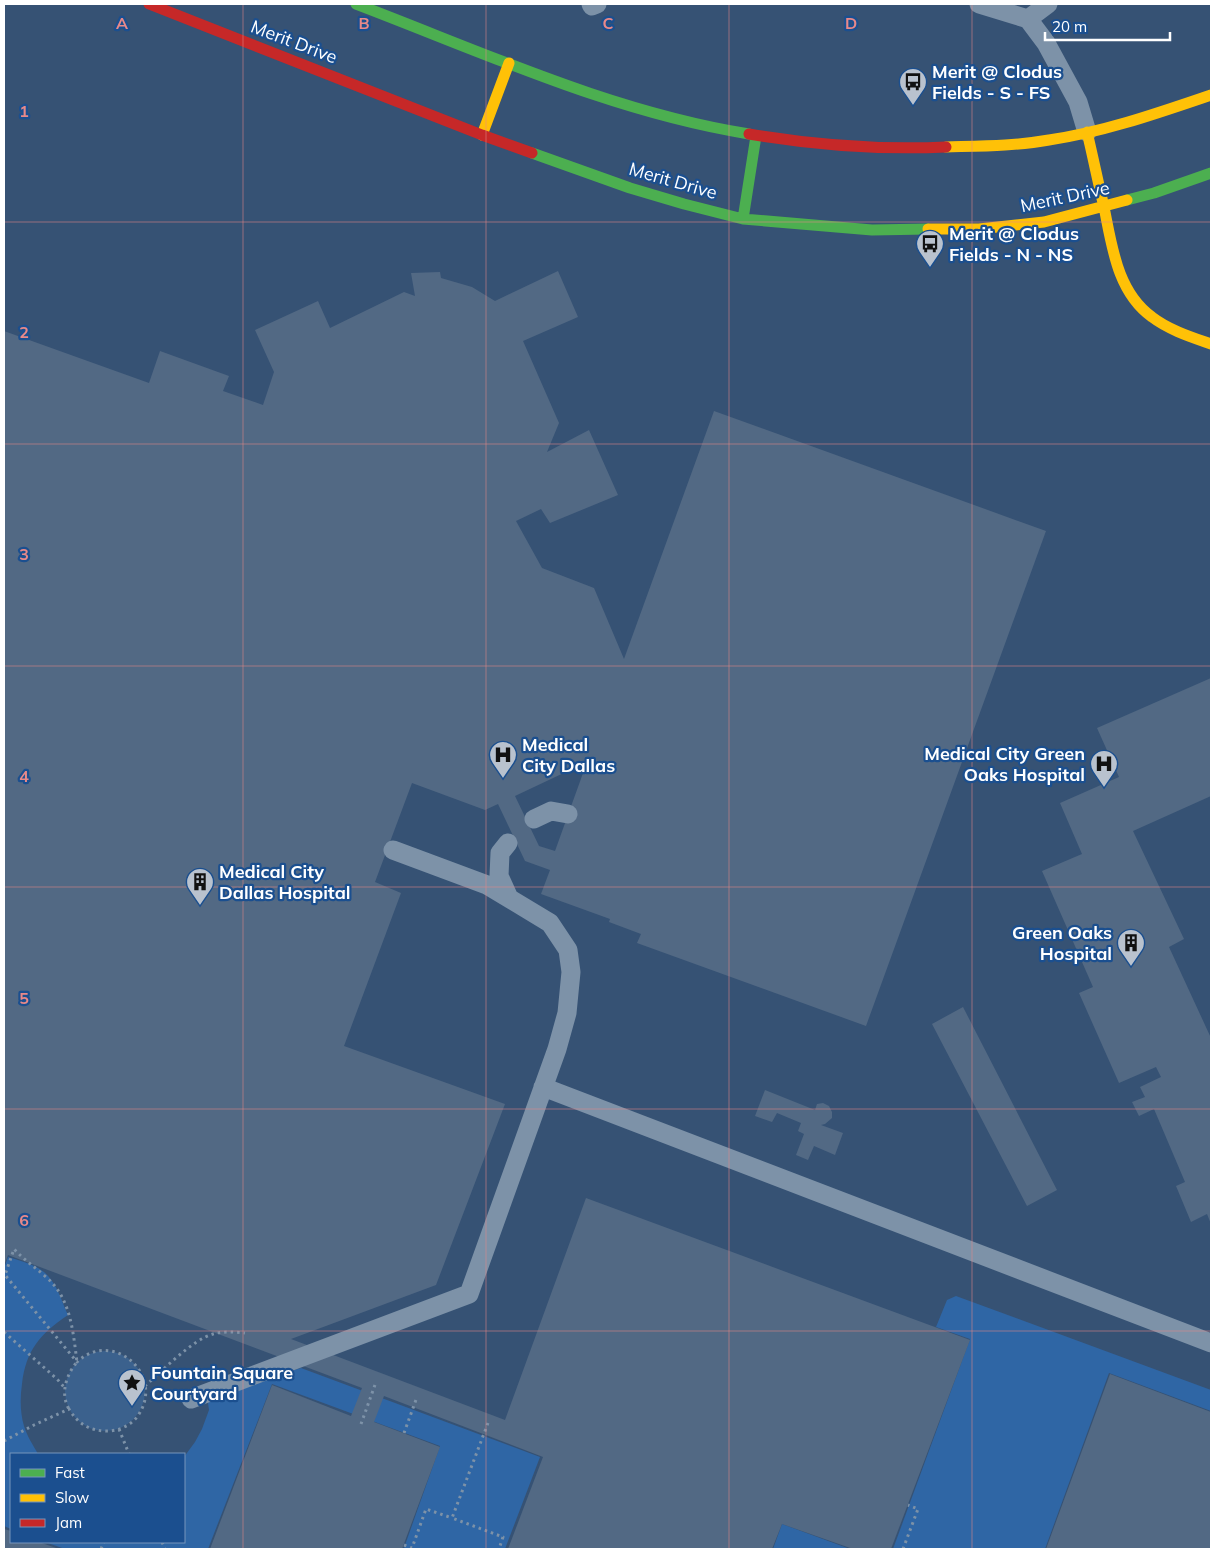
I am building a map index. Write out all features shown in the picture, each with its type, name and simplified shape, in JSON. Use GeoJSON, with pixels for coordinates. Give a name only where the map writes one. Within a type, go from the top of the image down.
{"type":"FeatureCollection","features":[{"type":"Feature","properties":{"kind":"street","name":"Merit Drive"},"geometry":{"type":"LineString","coordinates":[[149,4],[482,135],[630,188],[744,219],[872,230],[979,229],[1044,222],[1154,193],[1211,173]]}},
{"type":"Feature","properties":{"kind":"street"},"geometry":{"type":"LineString","coordinates":[[362,5],[509,63],[600,97],[647,112],[756,136],[837,145],[911,148],[1030,143],[1087,132],[1211,95]]}},
{"type":"Feature","properties":{"kind":"street"},"geometry":{"type":"LineString","coordinates":[[482,135],[509,63]]}},
{"type":"Feature","properties":{"kind":"street"},"geometry":{"type":"LineString","coordinates":[[1087,132],[1116,263],[1124,283],[1136,303],[1150,318],[1172,330],[1211,344]]}},
{"type":"Feature","properties":{"kind":"street"},"geometry":{"type":"LineString","coordinates":[[744,219],[756,136]]}},
{"type":"Feature","properties":{"kind":"lane"},"geometry":{"type":"LineString","coordinates":[[591,4],[592,6],[597,4]]}},
{"type":"Feature","properties":{"kind":"lane"},"geometry":{"type":"LineString","coordinates":[[979,4],[1028,19],[1046,43],[1078,102],[1087,132]]}},
{"type":"Feature","properties":{"kind":"lane"},"geometry":{"type":"LineString","coordinates":[[1028,19],[1048,4]]}},
{"type":"Feature","properties":{"kind":"lane"},"geometry":{"type":"LineString","coordinates":[[534,819],[551,811],[568,814]]}},
{"type":"Feature","properties":{"kind":"lane"},"geometry":{"type":"LineString","coordinates":[[508,842],[500,853],[499,876],[509,898]]}},
{"type":"Feature","properties":{"kind":"lane"},"geometry":{"type":"LineString","coordinates":[[191,1399],[469,1294],[557,1049],[567,1013],[571,972],[568,950],[550,923],[487,885],[393,850]]}},
{"type":"Feature","properties":{"kind":"lane"},"geometry":{"type":"LineString","coordinates":[[543,1087],[1211,1343]]}},
{"type":"Feature","properties":{"kind":"path"},"geometry":{"type":"LineString","coordinates":[[14,1249],[59,1290],[71,1323],[77,1362],[4,1274],[14,1249]]}},
{"type":"Feature","properties":{"kind":"path"},"geometry":{"type":"LineString","coordinates":[[4,1332],[65,1388]]}},
{"type":"Feature","properties":{"kind":"path"},"geometry":{"type":"LineString","coordinates":[[145,1386],[180,1355],[212,1334],[227,1332],[244,1333]]}},
{"type":"Feature","properties":{"kind":"path"},"geometry":{"type":"LineString","coordinates":[[105,1350],[118,1353],[130,1360],[139,1369],[145,1382],[146,1395],[143,1408],[135,1419],[119,1429],[97,1431],[84,1426],[74,1417],[67,1406],[65,1388],[66,1380],[77,1362],[93,1352],[105,1350]]}},
{"type":"Feature","properties":{"kind":"path"},"geometry":{"type":"LineString","coordinates":[[361,1424],[376,1382]]}},
{"type":"Feature","properties":{"kind":"path"},"geometry":{"type":"LineString","coordinates":[[404,1433],[417,1397]]}},
{"type":"Feature","properties":{"kind":"path"},"geometry":{"type":"LineString","coordinates":[[4,1441],[34,1425],[69,1410]]}},
{"type":"Feature","properties":{"kind":"path"},"geometry":{"type":"LineString","coordinates":[[452,1518],[488,1423]]}},
{"type":"Feature","properties":{"kind":"path"},"geometry":{"type":"LineString","coordinates":[[119,1429],[129,1453]]}},
{"type":"Feature","properties":{"kind":"path"},"geometry":{"type":"LineString","coordinates":[[903,1549],[918,1509],[908,1505]]}},
{"type":"Feature","properties":{"kind":"path"},"geometry":{"type":"LineString","coordinates":[[404,1545],[412,1548],[426,1508],[503,1536],[499,1549]]}},
{"type":"Feature","properties":{"kind":"shaded area"},"geometry":{"type":"Polygon","coordinates":[[[8,1257],[44,1272],[57,1289],[68,1315],[42,1336],[31,1352],[24,1372],[21,1395],[22,1416],[24,1426],[37,1453],[10,1453],[10,1529],[4,1526],[4,1268],[8,1257]]]}},
{"type":"Feature","properties":{"kind":"shaded area"},"geometry":{"type":"Polygon","coordinates":[[[956,1296],[1211,1390],[1211,1411],[1109,1373],[1045,1549],[893,1549],[970,1339],[936,1327],[947,1300],[956,1296]]]}},
{"type":"Feature","properties":{"kind":"shaded area"},"geometry":{"type":"Polygon","coordinates":[[[97,1351],[113,1351],[134,1362],[145,1383],[145,1399],[134,1420],[113,1431],[97,1431],[83,1425],[71,1413],[65,1399],[65,1383],[71,1369],[83,1357],[97,1351]]]}},
{"type":"Feature","properties":{"kind":"shaded area"},"geometry":{"type":"Polygon","coordinates":[[[301,1368],[540,1457],[505,1549],[404,1548],[440,1446],[272,1384],[208,1549],[65,1549],[48,1543],[185,1543],[185,1456],[202,1429],[209,1410],[208,1403],[211,1399],[258,1381],[301,1368]]]}},
{"type":"Feature","properties":{"kind":"shaded area"},"geometry":{"type":"Polygon","coordinates":[[[782,1524],[850,1549],[773,1549],[782,1524]]]}},
{"type":"Feature","properties":{"kind":"building","name":"Medical City Dallas Hospital"},"geometry":{"type":"Polygon","coordinates":[[[558,271],[578,317],[523,341],[559,423],[547,452],[589,430],[618,495],[550,523],[541,509],[516,521],[542,568],[594,588],[624,659],[714,411],[1046,531],[866,1026],[637,943],[641,934],[609,922],[610,919],[541,894],[550,870],[525,861],[498,804],[485,810],[412,783],[375,882],[401,893],[344,1046],[505,1104],[436,1285],[291,1339],[505,1420],[586,1198],[970,1340],[891,1549],[853,1549],[782,1524],[772,1549],[508,1549],[543,1457],[384,1396],[374,1422],[440,1447],[402,1549],[210,1549],[272,1385],[351,1416],[362,1388],[8,1255],[4,1266],[4,331],[149,383],[160,351],[229,376],[223,391],[263,405],[274,372],[255,330],[318,301],[330,328],[404,292],[415,296],[411,273],[440,272],[441,278],[472,287],[495,301],[558,271]],[[587,762],[515,796],[539,846],[555,851],[587,762]]]}},
{"type":"Feature","properties":{"kind":"building","name":"Green Oaks Hospital"},"geometry":{"type":"Polygon","coordinates":[[[1211,678],[1211,796],[1133,831],[1184,939],[1169,947],[1211,1038],[1211,1224],[1207,1214],[1191,1222],[1176,1186],[1185,1182],[1154,1109],[1139,1116],[1132,1102],[1145,1097],[1140,1087],[1161,1077],[1156,1067],[1119,1083],[1079,993],[1093,987],[1042,871],[1082,854],[1060,803],[1119,777],[1097,728],[1211,678]]]}},
{"type":"Feature","properties":{"kind":"building"},"geometry":{"type":"Polygon","coordinates":[[[963,1007],[1057,1190],[1027,1206],[932,1024],[963,1007]]]}},
{"type":"Feature","properties":{"kind":"building"},"geometry":{"type":"Polygon","coordinates":[[[765,1090],[815,1110],[817,1104],[823,1103],[829,1106],[832,1118],[821,1125],[843,1133],[835,1155],[814,1146],[808,1160],[796,1155],[804,1134],[798,1131],[801,1123],[777,1113],[772,1122],[755,1116],[765,1090]]]}},
{"type":"Feature","properties":{"kind":"building"},"geometry":{"type":"Polygon","coordinates":[[[1110,1374],[1211,1412],[1211,1549],[1046,1549],[1110,1374]]]}},
{"type":"Feature","properties":{"kind":"building"},"geometry":{"type":"Polygon","coordinates":[[[4,1529],[10,1531],[10,1543],[42,1543],[59,1549],[4,1549],[4,1529]]]}},
{"type":"Feature","properties":{"kind":"traffic: fast"},"geometry":{"type":"LineString","coordinates":[[356,4],[501,61],[598,96],[698,124],[749,134]]}},
{"type":"Feature","properties":{"kind":"traffic: fast"},"geometry":{"type":"LineString","coordinates":[[743,219],[756,136]]}},
{"type":"Feature","properties":{"kind":"traffic: fast"},"geometry":{"type":"LineString","coordinates":[[532,153],[630,188],[743,219],[872,230],[928,229]]}},
{"type":"Feature","properties":{"kind":"traffic: fast"},"geometry":{"type":"LineString","coordinates":[[1127,200],[1154,193],[1211,173]]}},
{"type":"Feature","properties":{"kind":"traffic: slow"},"geometry":{"type":"LineString","coordinates":[[482,135],[509,63]]}},
{"type":"Feature","properties":{"kind":"traffic: slow"},"geometry":{"type":"LineString","coordinates":[[946,147],[1010,145],[1070,137],[1131,121],[1211,95]]}},
{"type":"Feature","properties":{"kind":"traffic: slow"},"geometry":{"type":"LineString","coordinates":[[1087,132],[1113,252],[1131,295],[1140,307],[1159,322],[1180,333],[1211,344]]}},
{"type":"Feature","properties":{"kind":"traffic: slow"},"geometry":{"type":"LineString","coordinates":[[928,229],[979,229],[1044,222],[1127,200]]}},
{"type":"Feature","properties":{"kind":"traffic: jam"},"geometry":{"type":"LineString","coordinates":[[149,4],[532,153]]}},
{"type":"Feature","properties":{"kind":"traffic: jam"},"geometry":{"type":"LineString","coordinates":[[749,134],[847,146],[946,147]]}},
{"type":"Feature","properties":{"kind":"place","name":"Merit @ Clodus Fields - S - FS"},"geometry":{"type":"Point","coordinates":[913,106]}},
{"type":"Feature","properties":{"kind":"place","name":"Merit @ Clodus Fields - N - NS"},"geometry":{"type":"Point","coordinates":[930,268]}},
{"type":"Feature","properties":{"kind":"place","name":"Medical City Dallas"},"geometry":{"type":"Point","coordinates":[503,779]}},
{"type":"Feature","properties":{"kind":"place","name":"Medical City Green Oaks Hospital"},"geometry":{"type":"Point","coordinates":[1104,788]}},
{"type":"Feature","properties":{"kind":"place","name":"Medical City Dallas Hospital"},"geometry":{"type":"Point","coordinates":[200,906]}},
{"type":"Feature","properties":{"kind":"place","name":"Green Oaks Hospital"},"geometry":{"type":"Point","coordinates":[1131,967]}},
{"type":"Feature","properties":{"kind":"place","name":"Fountain Square Courtyard"},"geometry":{"type":"Point","coordinates":[132,1407]}}]}
